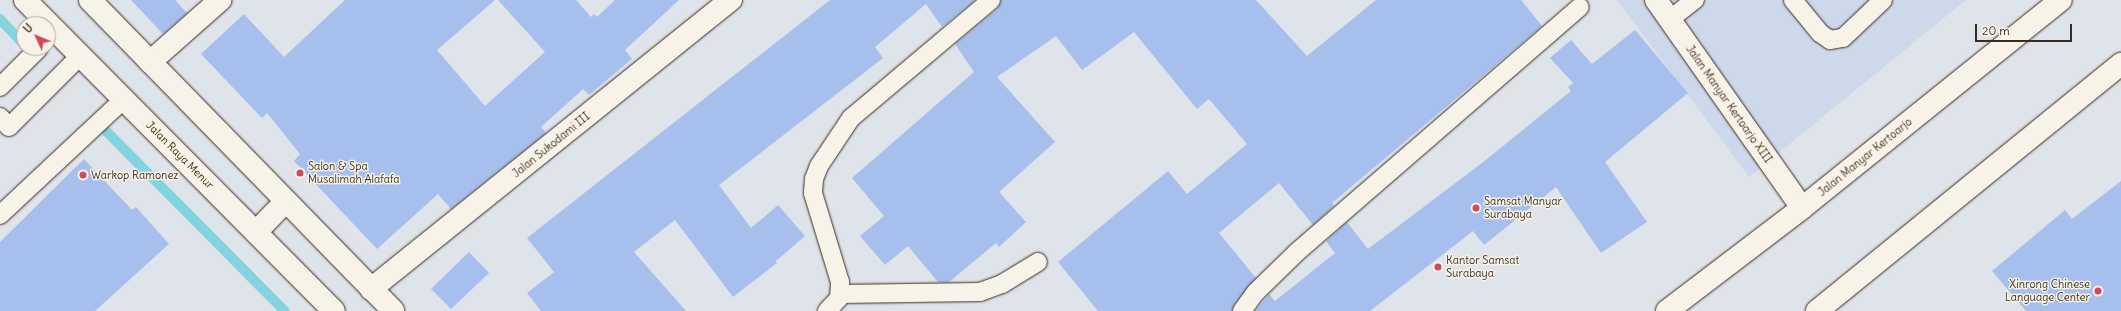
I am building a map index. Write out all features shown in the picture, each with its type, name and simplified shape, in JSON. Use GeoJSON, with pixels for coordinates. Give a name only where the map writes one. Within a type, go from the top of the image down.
{"type":"FeatureCollection","features":[{"type":"Feature","properties":{"kind":"main road","name":"Jalan Raya Menur"},"geometry":{"type":"LineString","coordinates":[[25,0],[37,16]]}},
{"type":"Feature","properties":{"kind":"main road"},"geometry":{"type":"LineString","coordinates":[[90,0],[393,311]]}},
{"type":"Feature","properties":{"kind":"main road"},"geometry":{"type":"LineString","coordinates":[[150,62],[220,0]]}},
{"type":"Feature","properties":{"kind":"main road","name":"Jalan Sukodami III"},"geometry":{"type":"LineString","coordinates":[[372,289],[731,0]]}},
{"type":"Feature","properties":{"kind":"main road","name":"Jalan Manyar Kertoarjo XIII"},"geometry":{"type":"LineString","coordinates":[[1656,0],[1802,208]]}},
{"type":"Feature","properties":{"kind":"main road","name":"Jalan Manyar Kertoarjo"},"geometry":{"type":"LineString","coordinates":[[1667,311],[1802,208],[2061,0]]}},
{"type":"Feature","properties":{"kind":"main road","name":"Jalan Raya Menur"},"geometry":{"type":"LineString","coordinates":[[56,39],[81,55],[334,311]]}},
{"type":"Feature","properties":{"kind":"main road"},"geometry":{"type":"LineString","coordinates":[[1817,311],[2121,64]]}},
{"type":"Feature","properties":{"kind":"main road"},"geometry":{"type":"LineString","coordinates":[[256,232],[286,201]]}},
{"type":"Feature","properties":{"kind":"lane"},"geometry":{"type":"LineString","coordinates":[[827,311],[840,294],[840,282],[813,193],[814,179],[819,166],[850,118],[991,0]]}},
{"type":"Feature","properties":{"kind":"lane"},"geometry":{"type":"LineString","coordinates":[[1669,20],[1695,0]]}},
{"type":"Feature","properties":{"kind":"lane"},"geometry":{"type":"LineString","coordinates":[[1793,0],[1820,33],[1830,40],[1843,38],[1883,0]]}},
{"type":"Feature","properties":{"kind":"lane"},"geometry":{"type":"LineString","coordinates":[[1242,311],[1256,292],[1297,252],[1580,2]]}},
{"type":"Feature","properties":{"kind":"lane"},"geometry":{"type":"LineString","coordinates":[[0,117],[9,127],[81,55]]}},
{"type":"Feature","properties":{"kind":"lane"},"geometry":{"type":"LineString","coordinates":[[0,86],[31,56]]}},
{"type":"Feature","properties":{"kind":"lane"},"geometry":{"type":"LineString","coordinates":[[0,215],[124,99]]}},
{"type":"Feature","properties":{"kind":"lane"},"geometry":{"type":"LineString","coordinates":[[840,294],[980,292],[1002,284],[1038,262]]}},
{"type":"Feature","properties":{"kind":"shaded area"},"geometry":{"type":"Polygon","coordinates":[[[1617,0],[1966,0],[1749,177],[1617,0]]]}},
{"type":"Feature","properties":{"kind":"building"},"geometry":{"type":"Polygon","coordinates":[[[131,0],[175,0],[187,13],[163,34],[131,0]]]}},
{"type":"Feature","properties":{"kind":"building"},"geometry":{"type":"Polygon","coordinates":[[[345,0],[495,0],[437,50],[485,106],[545,52],[498,0],[576,0],[591,17],[594,14],[597,17],[615,0],[679,0],[625,50],[632,59],[589,95],[583,89],[541,127],[546,133],[451,209],[438,194],[377,249],[294,161],[300,154],[267,113],[262,118],[201,54],[244,14],[284,57],[345,0]]]}},
{"type":"Feature","properties":{"kind":"building"},"geometry":{"type":"Polygon","coordinates":[[[830,0],[975,0],[942,27],[926,4],[875,47],[883,58],[719,185],[751,228],[778,205],[805,236],[776,261],[777,263],[733,297],[675,220],[634,252],[686,311],[541,311],[527,293],[554,272],[527,238],[830,0]]]}},
{"type":"Feature","properties":{"kind":"building"},"geometry":{"type":"Polygon","coordinates":[[[1001,0],[1256,0],[1307,56],[1376,0],[1521,0],[1542,26],[1332,203],[1334,206],[1313,225],[1279,183],[1219,233],[1256,278],[1234,305],[1232,311],[1098,311],[1058,262],[1168,171],[1187,194],[1247,144],[1209,99],[1197,109],[1134,32],[1082,70],[1056,36],[997,77],[1055,142],[999,192],[1026,222],[999,247],[996,243],[949,282],[938,282],[908,246],[885,265],[860,236],[884,216],[852,178],[974,72],[955,44],[998,8],[1001,0]]]}},
{"type":"Feature","properties":{"kind":"building"},"geometry":{"type":"Polygon","coordinates":[[[1635,30],[1688,93],[1605,162],[1647,222],[1601,253],[1556,187],[1484,245],[1473,231],[1370,311],[1255,311],[1269,294],[1275,301],[1335,253],[1326,241],[1347,222],[1368,249],[1482,163],[1571,91],[1568,87],[1573,83],[1550,58],[1571,40],[1592,64],[1635,30]]]}},
{"type":"Feature","properties":{"kind":"building"},"geometry":{"type":"Polygon","coordinates":[[[84,159],[132,210],[136,207],[169,244],[95,311],[0,311],[0,242],[84,159]]]}},
{"type":"Feature","properties":{"kind":"building"},"geometry":{"type":"Polygon","coordinates":[[[2121,181],[2121,311],[2026,311],[1992,271],[2065,210],[2072,219],[2121,181]]]}},
{"type":"Feature","properties":{"kind":"building"},"geometry":{"type":"Polygon","coordinates":[[[469,252],[489,273],[451,309],[431,289],[469,252]]]}},
{"type":"Feature","properties":{"kind":"waterway"},"geometry":{"type":"LineString","coordinates":[[0,19],[16,36]]}},
{"type":"Feature","properties":{"kind":"waterway"},"geometry":{"type":"LineString","coordinates":[[105,130],[285,311]]}},
{"type":"Feature","properties":{"kind":"place","name":"Salon & Spa Musalimah Alafafa"},"geometry":{"type":"Point","coordinates":[300,173]}},
{"type":"Feature","properties":{"kind":"place","name":"Warkop Ramonez"},"geometry":{"type":"Point","coordinates":[83,175]}},
{"type":"Feature","properties":{"kind":"place","name":"Samsat Manyar Surabaya"},"geometry":{"type":"Point","coordinates":[1476,208]}},
{"type":"Feature","properties":{"kind":"place","name":"Kantor Samsat Surabaya"},"geometry":{"type":"Point","coordinates":[1438,267]}},
{"type":"Feature","properties":{"kind":"place","name":"Xinrong Chinese Language Center"},"geometry":{"type":"Point","coordinates":[2098,291]}}]}
